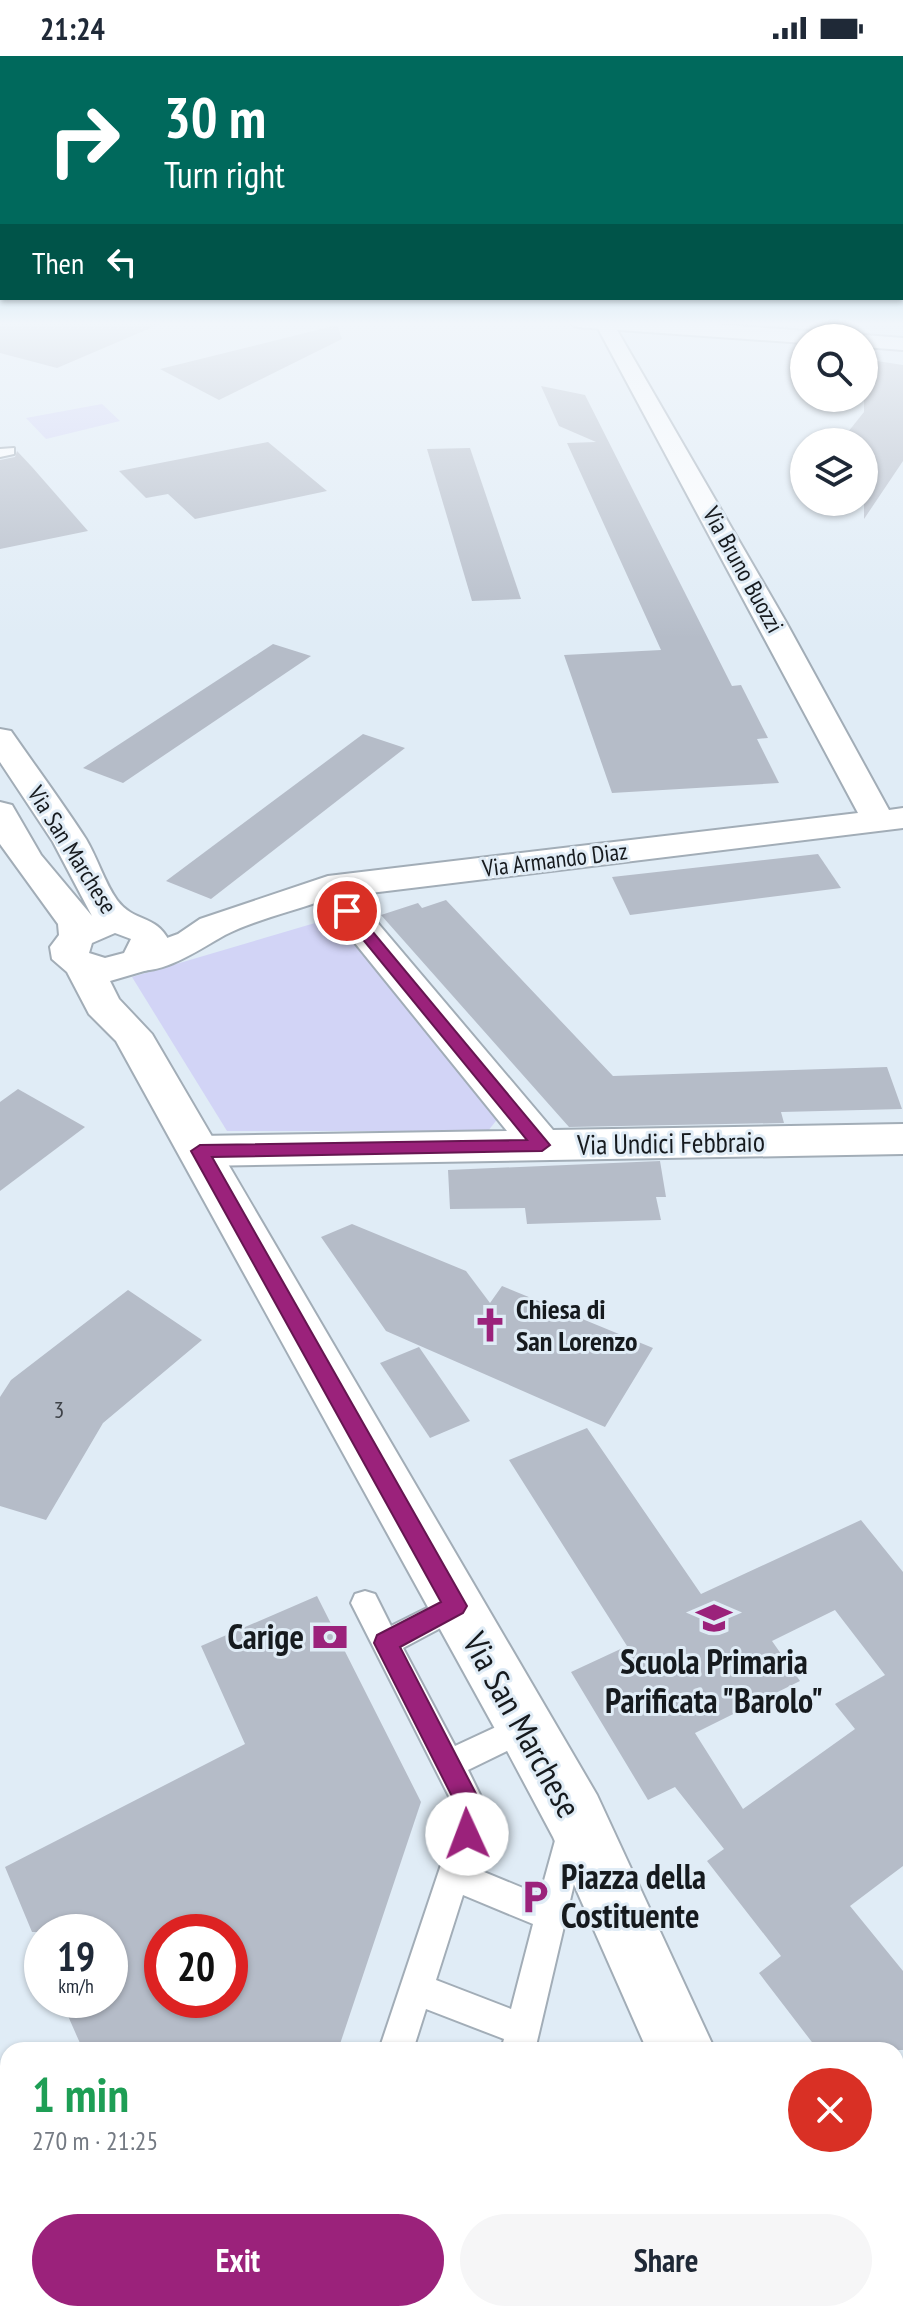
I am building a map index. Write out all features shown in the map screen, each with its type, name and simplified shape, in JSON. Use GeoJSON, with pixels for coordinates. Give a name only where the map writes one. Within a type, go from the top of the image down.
{"type":"FeatureCollection","features":[{"type":"Feature","properties":{"kind":"street","name":"Via Bruno Buozzi"},"geometry":{"type":"LineString","coordinates":[[654,427],[891,819]]}},
{"type":"Feature","properties":{"kind":"street","name":"Via San Marchese"},"geometry":{"type":"LineString","coordinates":[[0,738],[72,846],[85,877],[131,946]]}},
{"type":"Feature","properties":{"kind":"street","name":"Via San Marchese"},"geometry":{"type":"LineString","coordinates":[[0,812],[25,858],[76,923],[81,951],[103,1005],[132,1034],[526,1727],[575,1816],[677,2042]]}},
{"type":"Feature","properties":{"kind":"street","name":"Via Armando Diaz"},"geometry":{"type":"LineString","coordinates":[[131,946],[191,942],[213,927],[328,887],[891,819]]}},
{"type":"Feature","properties":{"kind":"street"},"geometry":{"type":"LineString","coordinates":[[328,887],[542,1145]]}},
{"type":"Feature","properties":{"kind":"street"},"geometry":{"type":"LineString","coordinates":[[81,951],[103,971],[131,946]]}},
{"type":"Feature","properties":{"kind":"street"},"geometry":{"type":"LineString","coordinates":[[131,946],[132,1034]]}},
{"type":"Feature","properties":{"kind":"street","name":"Via Undici Febbraio"},"geometry":{"type":"LineString","coordinates":[[200,1151],[903,1139]]}},
{"type":"Feature","properties":{"kind":"lane"},"geometry":{"type":"LineString","coordinates":[[365,1603],[474,1813],[399,2042]]}},
{"type":"Feature","properties":{"kind":"lane"},"geometry":{"type":"LineString","coordinates":[[386,1643],[455,1606]]}},
{"type":"Feature","properties":{"kind":"lane"},"geometry":{"type":"LineString","coordinates":[[449,1764],[526,1727]]}},
{"type":"Feature","properties":{"kind":"lane"},"geometry":{"type":"LineString","coordinates":[[416,1989],[520,2040],[553,1917],[575,1816]]}},
{"type":"Feature","properties":{"kind":"lane"},"geometry":{"type":"LineString","coordinates":[[454,1875],[553,1917]]}},
{"type":"Feature","properties":{"kind":"shaded area"},"geometry":{"type":"Polygon","coordinates":[[[34,427],[96,427],[46,439],[34,427]]]}},
{"type":"Feature","properties":{"kind":"shaded area"},"geometry":{"type":"Polygon","coordinates":[[[332,918],[506,1108],[488,1131],[227,1131],[132,977],[332,918]]]}},
{"type":"Feature","properties":{"kind":"building"},"geometry":{"type":"Polygon","coordinates":[[[561,427],[601,427],[732,686],[741,685],[768,738],[757,739],[779,783],[612,793],[564,655],[661,650],[567,443],[596,442],[561,427]]]}},
{"type":"Feature","properties":{"kind":"building"},"geometry":{"type":"Polygon","coordinates":[[[903,427],[903,461],[878,498],[878,428],[851,428],[903,427]]]}},
{"type":"Feature","properties":{"kind":"building"},"geometry":{"type":"Polygon","coordinates":[[[268,442],[327,491],[195,519],[168,494],[146,498],[119,471],[268,442]]]}},
{"type":"Feature","properties":{"kind":"building"},"geometry":{"type":"Polygon","coordinates":[[[470,448],[521,599],[472,601],[427,449],[470,448]]]}},
{"type":"Feature","properties":{"kind":"building"},"geometry":{"type":"Polygon","coordinates":[[[17,451],[88,531],[0,549],[0,460],[15,457],[17,451]]]}},
{"type":"Feature","properties":{"kind":"building"},"geometry":{"type":"Polygon","coordinates":[[[273,644],[311,656],[123,783],[83,768],[273,644]]]}},
{"type":"Feature","properties":{"kind":"building"},"geometry":{"type":"Polygon","coordinates":[[[363,734],[405,748],[211,899],[166,881],[363,734]]]}},
{"type":"Feature","properties":{"kind":"building"},"geometry":{"type":"Polygon","coordinates":[[[818,854],[841,888],[630,915],[612,877],[818,854]]]}},
{"type":"Feature","properties":{"kind":"building"},"geometry":{"type":"Polygon","coordinates":[[[446,900],[613,1076],[887,1067],[902,1109],[781,1112],[784,1123],[569,1127],[381,915],[418,903],[422,908],[446,900]]]}},
{"type":"Feature","properties":{"kind":"building"},"geometry":{"type":"Polygon","coordinates":[[[18,1089],[85,1127],[0,1191],[0,1102],[18,1089]]]}},
{"type":"Feature","properties":{"kind":"building"},"geometry":{"type":"Polygon","coordinates":[[[660,1161],[666,1197],[656,1197],[661,1220],[527,1224],[525,1208],[450,1209],[448,1170],[660,1161]]]}},
{"type":"Feature","properties":{"kind":"building","name":"Chiesa di San Lorenzo"},"geometry":{"type":"Polygon","coordinates":[[[352,1224],[466,1271],[490,1303],[502,1286],[653,1348],[605,1427],[386,1331],[321,1237],[352,1224]]]}},
{"type":"Feature","properties":{"kind":"building"},"geometry":{"type":"Polygon","coordinates":[[[128,1290],[202,1340],[103,1423],[46,1520],[0,1506],[0,1397],[11,1380],[128,1290]]]}},
{"type":"Feature","properties":{"kind":"building"},"geometry":{"type":"Polygon","coordinates":[[[419,1347],[470,1421],[430,1438],[380,1363],[419,1347]]]}},
{"type":"Feature","properties":{"kind":"building"},"geometry":{"type":"Polygon","coordinates":[[[587,1428],[701,1594],[861,1520],[903,1572],[903,1866],[850,1906],[903,1971],[903,2042],[812,2042],[759,1973],[781,1956],[707,1861],[724,1849],[675,1787],[648,1800],[571,1672],[627,1646],[509,1460],[587,1428]],[[835,1610],[772,1641],[800,1681],[695,1733],[743,1809],[855,1729],[835,1704],[885,1675],[835,1610]]]}},
{"type":"Feature","properties":{"kind":"building"},"geometry":{"type":"Polygon","coordinates":[[[317,1596],[421,1802],[341,2042],[79,2042],[69,2018],[128,2018],[128,1914],[25,1914],[5,1867],[245,1744],[201,1646],[317,1596]]]}},
{"type":"Feature","properties":{"kind":"place","name":"Chiesa di San Lorenzo"},"geometry":{"type":"Point","coordinates":[490,1325]}},
{"type":"Feature","properties":{"kind":"place","name":"Scuola Primaria Parificata \"Barolo\""},"geometry":{"type":"Point","coordinates":[714,1618]}},
{"type":"Feature","properties":{"kind":"place","name":"Carige"},"geometry":{"type":"Point","coordinates":[330,1637]}},
{"type":"Feature","properties":{"kind":"place","name":"Piazza della Costituente"},"geometry":{"type":"Point","coordinates":[535,1897]}},
{"type":"Feature","properties":{"kind":"route"},"geometry":{"type":"LineString","coordinates":[[347,911],[542,1145],[200,1151],[455,1606],[386,1643],[474,1813],[467,1834]]}}]}
